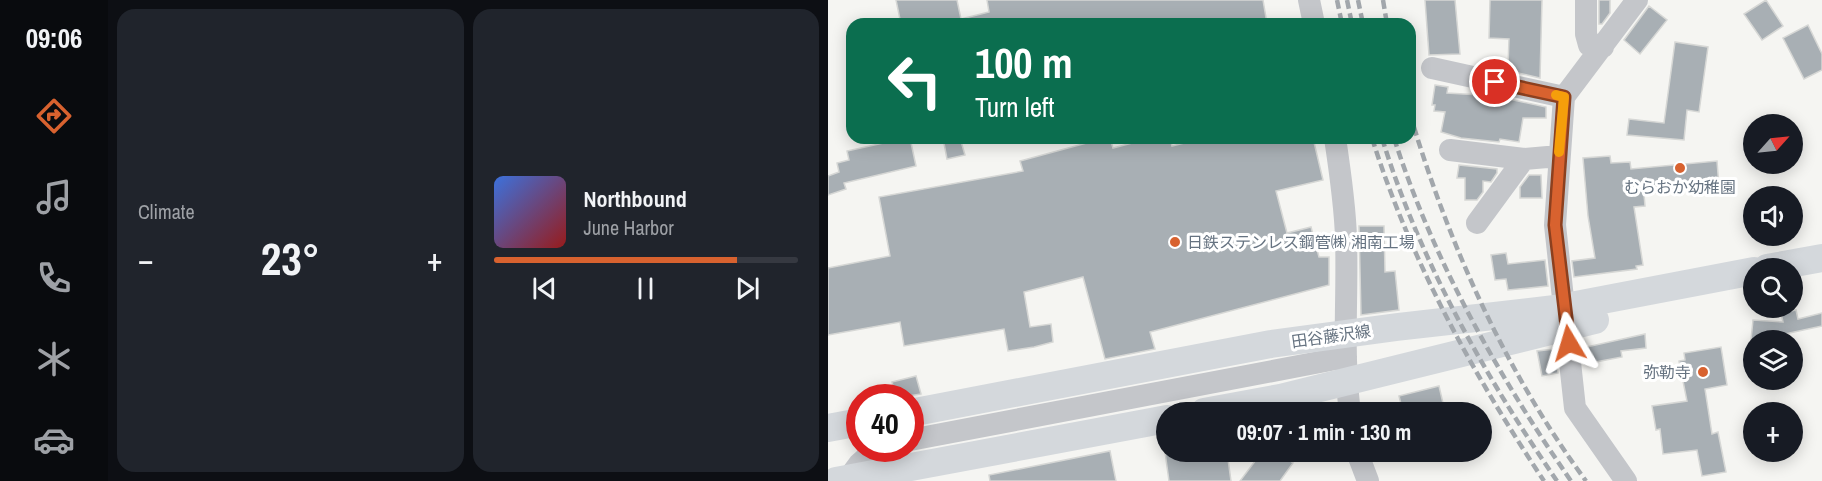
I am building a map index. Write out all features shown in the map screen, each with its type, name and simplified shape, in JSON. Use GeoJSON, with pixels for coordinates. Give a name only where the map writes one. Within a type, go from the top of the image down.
{"type":"FeatureCollection","features":[{"type":"Feature","properties":{"kind":"main road"},"geometry":{"type":"LineString","coordinates":[[1803,261],[1822,258]]}},
{"type":"Feature","properties":{"kind":"main road","name":"田谷藤沢線"},"geometry":{"type":"LineString","coordinates":[[924,410],[1271,344],[1555,309],[1743,273]]}},
{"type":"Feature","properties":{"kind":"main road"},"geometry":{"type":"LineString","coordinates":[[1803,280],[1822,276]]}},
{"type":"Feature","properties":{"kind":"main road"},"geometry":{"type":"LineString","coordinates":[[1258,402],[1583,322],[1743,292]]}},
{"type":"Feature","properties":{"kind":"main road"},"geometry":{"type":"LineString","coordinates":[[842,480],[1156,421]]}},
{"type":"Feature","properties":{"kind":"main road"},"geometry":{"type":"LineString","coordinates":[[828,430],[846,426]]}},
{"type":"Feature","properties":{"kind":"street"},"geometry":{"type":"LineString","coordinates":[[1309,0],[1313,18]]}},
{"type":"Feature","properties":{"kind":"street"},"geometry":{"type":"LineString","coordinates":[[1586,0],[1586,34],[1589,45],[1603,47]]}},
{"type":"Feature","properties":{"kind":"street"},"geometry":{"type":"LineString","coordinates":[[1626,481],[1575,408],[1555,225],[1564,97],[1637,0]]}},
{"type":"Feature","properties":{"kind":"street"},"geometry":{"type":"LineString","coordinates":[[1432,69],[1564,97]]}},
{"type":"Feature","properties":{"kind":"street"},"geometry":{"type":"LineString","coordinates":[[1336,144],[1343,189],[1346,240],[1346,357],[1349,402]]}},
{"type":"Feature","properties":{"kind":"street"},"geometry":{"type":"LineString","coordinates":[[1450,150],[1524,159],[1559,156]]}},
{"type":"Feature","properties":{"kind":"street"},"geometry":{"type":"LineString","coordinates":[[1476,223],[1524,159]]}},
{"type":"Feature","properties":{"kind":"street"},"geometry":{"type":"LineString","coordinates":[[924,437],[1346,357]]}},
{"type":"Feature","properties":{"kind":"street"},"geometry":{"type":"LineString","coordinates":[[828,430],[846,434]]}},
{"type":"Feature","properties":{"kind":"street"},"geometry":{"type":"LineString","coordinates":[[842,480],[861,462]]}},
{"type":"Feature","properties":{"kind":"street"},"geometry":{"type":"LineString","coordinates":[[1361,462],[1368,481]]}},
{"type":"Feature","properties":{"kind":"building"},"geometry":{"type":"Polygon","coordinates":[[[896,0],[957,0],[961,18],[900,18],[896,0]]]}},
{"type":"Feature","properties":{"kind":"building"},"geometry":{"type":"Polygon","coordinates":[[[987,0],[1263,0],[1266,18],[965,18],[989,12],[987,0]]]}},
{"type":"Feature","properties":{"kind":"building"},"geometry":{"type":"Polygon","coordinates":[[[1425,0],[1455,0],[1460,54],[1429,55],[1425,0]]]}},
{"type":"Feature","properties":{"kind":"building"},"geometry":{"type":"Polygon","coordinates":[[[1490,0],[1542,0],[1540,78],[1483,65],[1508,66],[1509,39],[1489,38],[1490,0]]]}},
{"type":"Feature","properties":{"kind":"building"},"geometry":{"type":"Polygon","coordinates":[[[1599,0],[1610,0],[1610,13],[1602,24],[1599,24],[1599,0]]]}},
{"type":"Feature","properties":{"kind":"building"},"geometry":{"type":"Polygon","coordinates":[[[1766,0],[1783,26],[1762,40],[1744,14],[1766,0]]]}},
{"type":"Feature","properties":{"kind":"building"},"geometry":{"type":"Polygon","coordinates":[[[1649,6],[1667,20],[1640,54],[1624,40],[1649,6]]]}},
{"type":"Feature","properties":{"kind":"building"},"geometry":{"type":"Polygon","coordinates":[[[1808,25],[1822,54],[1822,70],[1804,79],[1783,38],[1808,25]]]}},
{"type":"Feature","properties":{"kind":"building"},"geometry":{"type":"Polygon","coordinates":[[[1675,42],[1708,47],[1699,112],[1687,110],[1684,140],[1627,135],[1629,119],[1664,123],[1675,42]]]}},
{"type":"Feature","properties":{"kind":"building"},"geometry":{"type":"Polygon","coordinates":[[[1435,85],[1448,87],[1447,93],[1481,95],[1481,93],[1546,107],[1546,118],[1523,118],[1519,142],[1461,138],[1441,132],[1445,112],[1434,111],[1435,105],[1432,105],[1435,85]]]}},
{"type":"Feature","properties":{"kind":"building"},"geometry":{"type":"Polygon","coordinates":[[[879,144],[911,144],[916,166],[844,183],[846,189],[828,195],[828,176],[839,172],[837,163],[849,160],[847,151],[879,144]]]}},
{"type":"Feature","properties":{"kind":"building"},"geometry":{"type":"Polygon","coordinates":[[[944,144],[962,144],[965,155],[947,159],[944,144]]]}},
{"type":"Feature","properties":{"kind":"building"},"geometry":{"type":"Polygon","coordinates":[[[1083,144],[1112,144],[1113,148],[1128,144],[1172,144],[1172,146],[1180,144],[1314,144],[1323,180],[1276,191],[1287,233],[1311,227],[1319,257],[1329,257],[1329,285],[1150,332],[1155,349],[1105,359],[1083,277],[1024,292],[1030,327],[1051,324],[1053,342],[1034,347],[1008,351],[1004,329],[904,346],[900,322],[828,335],[828,268],[890,256],[879,197],[1023,171],[1020,161],[1083,144]]]}},
{"type":"Feature","properties":{"kind":"building"},"geometry":{"type":"Polygon","coordinates":[[[1610,156],[1611,163],[1630,162],[1631,169],[1717,161],[1719,187],[1644,194],[1645,206],[1634,207],[1643,265],[1636,266],[1637,269],[1574,277],[1572,261],[1595,258],[1588,216],[1583,158],[1610,156]]]}},
{"type":"Feature","properties":{"kind":"building"},"geometry":{"type":"Polygon","coordinates":[[[1459,165],[1497,169],[1491,182],[1483,181],[1483,192],[1477,200],[1465,200],[1465,178],[1457,178],[1459,165]]]}},
{"type":"Feature","properties":{"kind":"building"},"geometry":{"type":"Polygon","coordinates":[[[1529,175],[1541,175],[1542,198],[1520,198],[1520,187],[1529,175]]]}},
{"type":"Feature","properties":{"kind":"building"},"geometry":{"type":"Polygon","coordinates":[[[1359,226],[1384,226],[1385,272],[1395,271],[1399,310],[1361,315],[1359,226]]]}},
{"type":"Feature","properties":{"kind":"building"},"geometry":{"type":"Polygon","coordinates":[[[1506,253],[1508,264],[1545,260],[1548,286],[1508,290],[1506,279],[1495,280],[1491,255],[1506,253]]]}},
{"type":"Feature","properties":{"kind":"building"},"geometry":{"type":"Polygon","coordinates":[[[1822,313],[1822,326],[1803,330],[1752,330],[1753,320],[1783,322],[1782,318],[1798,319],[1822,313]]]}},
{"type":"Feature","properties":{"kind":"building"},"geometry":{"type":"Polygon","coordinates":[[[1645,334],[1646,348],[1621,351],[1622,357],[1585,364],[1582,348],[1645,334]]]}},
{"type":"Feature","properties":{"kind":"building"},"geometry":{"type":"Polygon","coordinates":[[[1721,347],[1727,385],[1705,389],[1712,434],[1718,432],[1726,472],[1702,476],[1697,450],[1663,454],[1660,429],[1656,430],[1652,406],[1687,401],[1679,361],[1685,360],[1684,353],[1721,347]]]}},
{"type":"Feature","properties":{"kind":"building"},"geometry":{"type":"Polygon","coordinates":[[[1555,349],[1558,373],[1542,376],[1537,351],[1555,349]]]}},
{"type":"Feature","properties":{"kind":"building"},"geometry":{"type":"Polygon","coordinates":[[[916,376],[918,384],[892,384],[892,382],[916,376]]]}},
{"type":"Feature","properties":{"kind":"building"},"geometry":{"type":"Polygon","coordinates":[[[1439,386],[1443,402],[1400,402],[1399,396],[1439,386]]]}},
{"type":"Feature","properties":{"kind":"building"},"geometry":{"type":"Polygon","coordinates":[[[1110,451],[1116,481],[990,481],[989,475],[1110,451]]]}},
{"type":"Feature","properties":{"kind":"building"},"geometry":{"type":"Polygon","coordinates":[[[1166,462],[1228,462],[1231,481],[1169,481],[1166,462]]]}},
{"type":"Feature","properties":{"kind":"building"},"geometry":{"type":"Polygon","coordinates":[[[1254,462],[1293,463],[1280,481],[1240,481],[1254,462]]]}},
{"type":"Feature","properties":{"kind":"railway"},"geometry":{"type":"LineString","coordinates":[[1337,0],[1341,18]]}},
{"type":"Feature","properties":{"kind":"railway"},"geometry":{"type":"LineString","coordinates":[[1347,0],[1351,18]]}},
{"type":"Feature","properties":{"kind":"railway"},"geometry":{"type":"LineString","coordinates":[[1358,0],[1362,18]]}},
{"type":"Feature","properties":{"kind":"railway"},"geometry":{"type":"LineString","coordinates":[[1383,0],[1386,18]]}},
{"type":"Feature","properties":{"kind":"railway"},"geometry":{"type":"LineString","coordinates":[[1416,134],[1461,259],[1482,305],[1530,396],[1586,481]]}},
{"type":"Feature","properties":{"kind":"railway"},"geometry":{"type":"LineString","coordinates":[[1374,144],[1405,229],[1446,316],[1493,400],[1544,481]]}},
{"type":"Feature","properties":{"kind":"railway"},"geometry":{"type":"LineString","coordinates":[[1384,144],[1415,229],[1456,316],[1504,400],[1557,481]]}},
{"type":"Feature","properties":{"kind":"railway"},"geometry":{"type":"LineString","coordinates":[[1396,144],[1428,229],[1470,316],[1518,400],[1571,481]]}},
{"type":"Feature","properties":{"kind":"slow traffic"},"geometry":{"type":"LineString","coordinates":[[1556,95],[1564,97],[1559,152]]}},
{"type":"Feature","properties":{"kind":"place","name":"むらおか幼稚園"},"geometry":{"type":"Point","coordinates":[1680,168]}},
{"type":"Feature","properties":{"kind":"place","name":"日鉄ステンレス鋼管㈱ 湘南工場"},"geometry":{"type":"Point","coordinates":[1175,242]}},
{"type":"Feature","properties":{"kind":"place","name":"弥勒寺"},"geometry":{"type":"Point","coordinates":[1703,372]}},
{"type":"Feature","properties":{"kind":"route"},"geometry":{"type":"LineString","coordinates":[[1495,82],[1564,97],[1555,225],[1569,343]]}}]}
